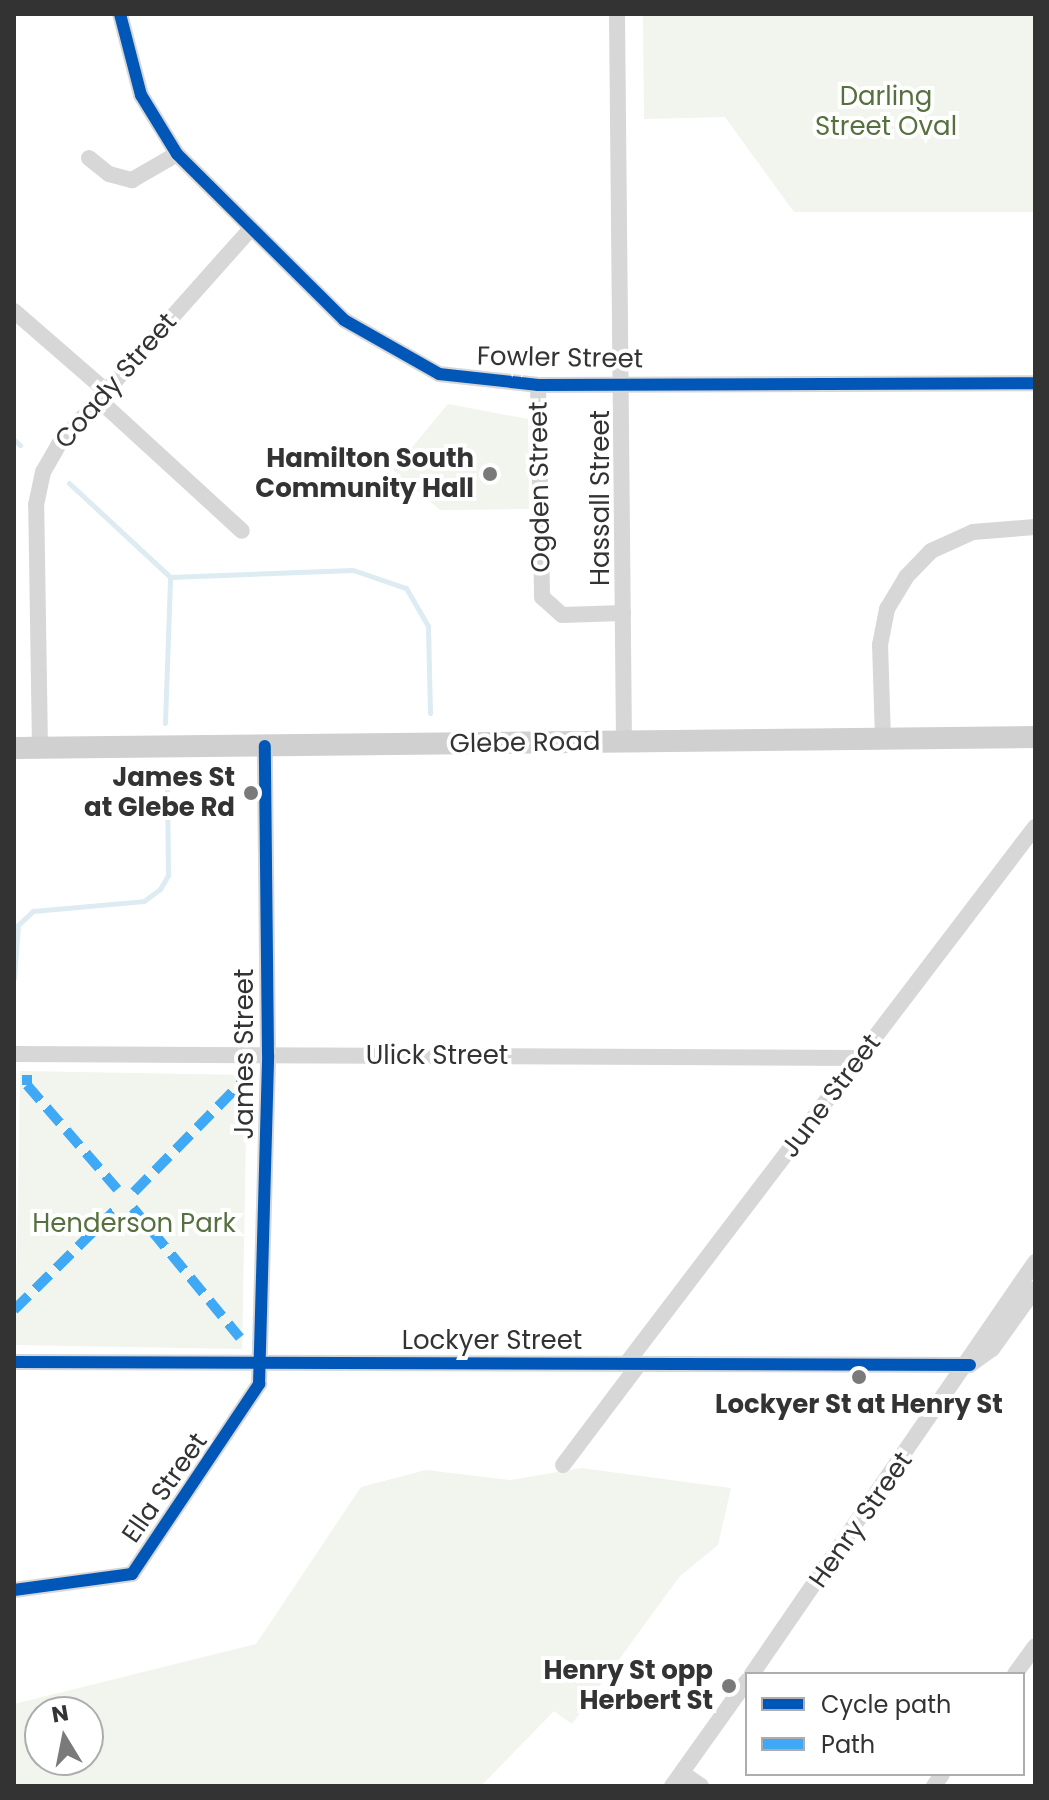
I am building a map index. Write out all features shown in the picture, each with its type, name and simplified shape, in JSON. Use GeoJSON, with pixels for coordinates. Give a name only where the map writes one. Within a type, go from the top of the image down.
{"type":"FeatureCollection","features":[{"type":"Feature","properties":{"kind":"main road","name":"Glebe Road"},"geometry":{"type":"LineString","coordinates":[[14,748],[1035,737]]}},
{"type":"Feature","properties":{"kind":"street","name":"Fowler Street"},"geometry":{"type":"LineString","coordinates":[[120,14],[141,95],[177,154],[249,231],[387,350],[439,374],[538,385],[622,382],[1035,383]]}},
{"type":"Feature","properties":{"kind":"street","name":"Hassall Street"},"geometry":{"type":"LineString","coordinates":[[617,14],[624,742]]}},
{"type":"Feature","properties":{"kind":"street"},"geometry":{"type":"LineString","coordinates":[[89,158],[109,174],[132,180],[177,154]]}},
{"type":"Feature","properties":{"kind":"street","name":"Coady Street"},"geometry":{"type":"LineString","coordinates":[[40,748],[39,485],[50,457],[249,231]]}},
{"type":"Feature","properties":{"kind":"street"},"geometry":{"type":"LineString","coordinates":[[14,311],[242,531]]}},
{"type":"Feature","properties":{"kind":"street","name":"Ogden Street"},"geometry":{"type":"LineString","coordinates":[[538,385],[542,597],[562,615],[623,613]]}},
{"type":"Feature","properties":{"kind":"street"},"geometry":{"type":"LineString","coordinates":[[883,739],[880,645],[887,609],[906,577],[931,551],[973,532],[1035,527]]}},
{"type":"Feature","properties":{"kind":"street","name":"James Street"},"geometry":{"type":"LineString","coordinates":[[264,1363],[268,1055],[265,746]]}},
{"type":"Feature","properties":{"kind":"street","name":"June Street"},"geometry":{"type":"LineString","coordinates":[[563,1465],[632,1364],[1035,827]]}},
{"type":"Feature","properties":{"kind":"street","name":"Ulick Street"},"geometry":{"type":"LineString","coordinates":[[14,1054],[860,1058]]}},
{"type":"Feature","properties":{"kind":"street","name":"Henry Street"},"geometry":{"type":"LineString","coordinates":[[753,1672],[970,1365],[1035,1262]]}},
{"type":"Feature","properties":{"kind":"street","name":"Henry Street"},"geometry":{"type":"LineString","coordinates":[[970,1365],[992,1349],[1035,1289]]}},
{"type":"Feature","properties":{"kind":"street","name":"Lockyer Street"},"geometry":{"type":"LineString","coordinates":[[14,1362],[970,1365]]}},
{"type":"Feature","properties":{"kind":"street","name":"Ella Street"},"geometry":{"type":"LineString","coordinates":[[14,1590],[132,1574],[244,1412],[264,1363]]}},
{"type":"Feature","properties":{"kind":"street"},"geometry":{"type":"LineString","coordinates":[[1016,1672],[1035,1646]]}},
{"type":"Feature","properties":{"kind":"street"},"geometry":{"type":"LineString","coordinates":[[701,1786],[677,1780],[745,1684]]}},
{"type":"Feature","properties":{"kind":"green space","name":"Darling Street Oval"},"geometry":{"type":"Polygon","coordinates":[[[643,14],[1035,14],[1035,212],[794,212],[725,117],[644,119],[643,14]]]}},
{"type":"Feature","properties":{"kind":"green space"},"geometry":{"type":"Polygon","coordinates":[[[448,404],[528,419],[529,509],[440,510],[393,470],[448,404]]]}},
{"type":"Feature","properties":{"kind":"green space","name":"Henderson Park"},"geometry":{"type":"Polygon","coordinates":[[[20,1071],[247,1075],[242,1349],[15,1345],[20,1071]]]}},
{"type":"Feature","properties":{"kind":"green space"},"geometry":{"type":"Polygon","coordinates":[[[581,1468],[731,1488],[718,1545],[680,1576],[572,1724],[554,1711],[481,1786],[14,1786],[14,1704],[24,1702],[24,1776],[104,1776],[104,1696],[46,1696],[256,1644],[361,1487],[426,1470],[511,1480],[581,1468]]]}},
{"type":"Feature","properties":{"kind":"waterway"},"geometry":{"type":"LineString","coordinates":[[14,440],[20,445]]}},
{"type":"Feature","properties":{"kind":"waterway"},"geometry":{"type":"LineString","coordinates":[[69,483],[170,577],[353,570],[406,588],[428,626],[430,713]]}},
{"type":"Feature","properties":{"kind":"waterway"},"geometry":{"type":"LineString","coordinates":[[165,723],[170,577]]}},
{"type":"Feature","properties":{"kind":"waterway"},"geometry":{"type":"LineString","coordinates":[[14,978],[18,925],[33,911],[144,901],[160,889],[168,875],[167,781]]}},
{"type":"Feature","properties":{"kind":"marked path"},"geometry":{"type":"LineString","coordinates":[[27,1075],[27,1085],[117,1189]]}},
{"type":"Feature","properties":{"kind":"marked path"},"geometry":{"type":"LineString","coordinates":[[134,1192],[241,1083]]}},
{"type":"Feature","properties":{"kind":"marked path"},"geometry":{"type":"LineString","coordinates":[[133,1208],[240,1338]]}},
{"type":"Feature","properties":{"kind":"marked path"},"geometry":{"type":"LineString","coordinates":[[14,1310],[116,1209]]}},
{"type":"Feature","properties":{"kind":"cycle path"},"geometry":{"type":"LineString","coordinates":[[120,14],[141,95],[177,154],[344,320],[439,374],[538,385],[1035,383]]}},
{"type":"Feature","properties":{"kind":"cycle path"},"geometry":{"type":"LineString","coordinates":[[14,1590],[132,1574],[259,1384],[268,1055],[265,746]]}},
{"type":"Feature","properties":{"kind":"cycle path"},"geometry":{"type":"LineString","coordinates":[[14,1362],[970,1365]]}},
{"type":"Feature","properties":{"kind":"place","name":"Hamilton South Community Hall"},"geometry":{"type":"Point","coordinates":[490,474]}},
{"type":"Feature","properties":{"kind":"place","name":"James St at Glebe Rd"},"geometry":{"type":"Point","coordinates":[251,793]}},
{"type":"Feature","properties":{"kind":"place","name":"Lockyer St at Henry St"},"geometry":{"type":"Point","coordinates":[859,1377]}},
{"type":"Feature","properties":{"kind":"place","name":"Henry St opp Herbert St"},"geometry":{"type":"Point","coordinates":[729,1686]}}]}
